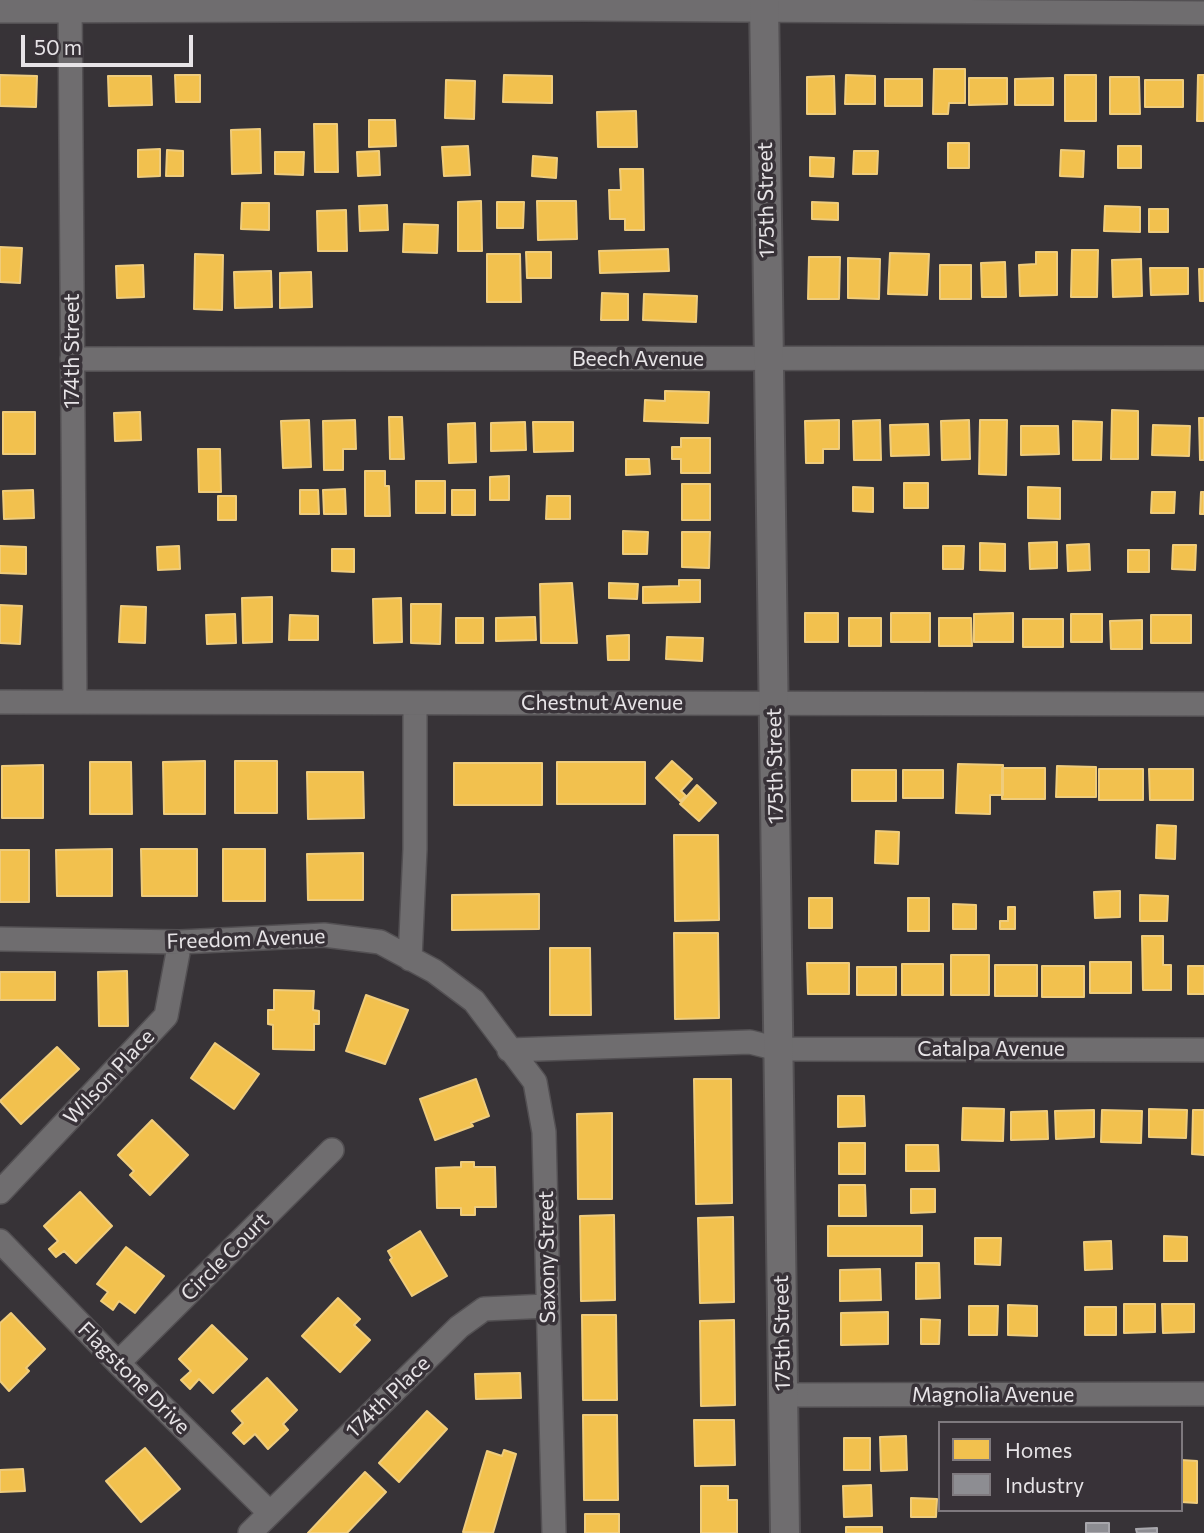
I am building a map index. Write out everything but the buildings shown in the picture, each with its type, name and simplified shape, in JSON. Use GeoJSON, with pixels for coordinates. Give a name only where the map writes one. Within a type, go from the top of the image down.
{"type":"FeatureCollection","features":[{"type":"Feature","properties":{"kind":"street"},"geometry":{"type":"LineString","coordinates":[[0,11],[70,5],[412,5],[764,6],[1204,13]]}},
{"type":"Feature","properties":{"kind":"street","name":"174th Street"},"geometry":{"type":"LineString","coordinates":[[70,5],[75,702]]}},
{"type":"Feature","properties":{"kind":"street","name":"175th Street"},"geometry":{"type":"LineString","coordinates":[[764,6],[785,1533]]}},
{"type":"Feature","properties":{"kind":"street","name":"Beech Avenue"},"geometry":{"type":"LineString","coordinates":[[72,359],[1204,358]]}},
{"type":"Feature","properties":{"kind":"street","name":"Chestnut Avenue"},"geometry":{"type":"LineString","coordinates":[[0,702],[1204,704]]}},
{"type":"Feature","properties":{"kind":"street"},"geometry":{"type":"LineString","coordinates":[[410,959],[415,849],[415,704]]}},
{"type":"Feature","properties":{"kind":"street","name":"Freedom Avenue"},"geometry":{"type":"LineString","coordinates":[[0,939],[180,942],[324,935],[380,942],[434,971],[474,1001]]}},
{"type":"Feature","properties":{"kind":"street","name":"Wilson Place"},"geometry":{"type":"LineString","coordinates":[[0,1192],[166,1016],[180,942]]}},
{"type":"Feature","properties":{"kind":"street","name":"Saxony Street"},"geometry":{"type":"LineString","coordinates":[[474,1001],[534,1082],[544,1132],[554,1533]]}},
{"type":"Feature","properties":{"kind":"street","name":"Catalpa Avenue"},"geometry":{"type":"LineString","coordinates":[[509,1050],[750,1042],[778,1049],[1204,1050]]}},
{"type":"Feature","properties":{"kind":"street","name":"Circle Court"},"geometry":{"type":"LineString","coordinates":[[118,1363],[332,1150]]}},
{"type":"Feature","properties":{"kind":"street","name":"Flagstone Drive"},"geometry":{"type":"LineString","coordinates":[[0,1241],[118,1363],[270,1513]]}},
{"type":"Feature","properties":{"kind":"street","name":"174th Place"},"geometry":{"type":"LineString","coordinates":[[250,1533],[459,1328],[484,1309],[548,1306]]}},
{"type":"Feature","properties":{"kind":"street","name":"Magnolia Avenue"},"geometry":{"type":"LineString","coordinates":[[783,1395],[1204,1394]]}}]}
